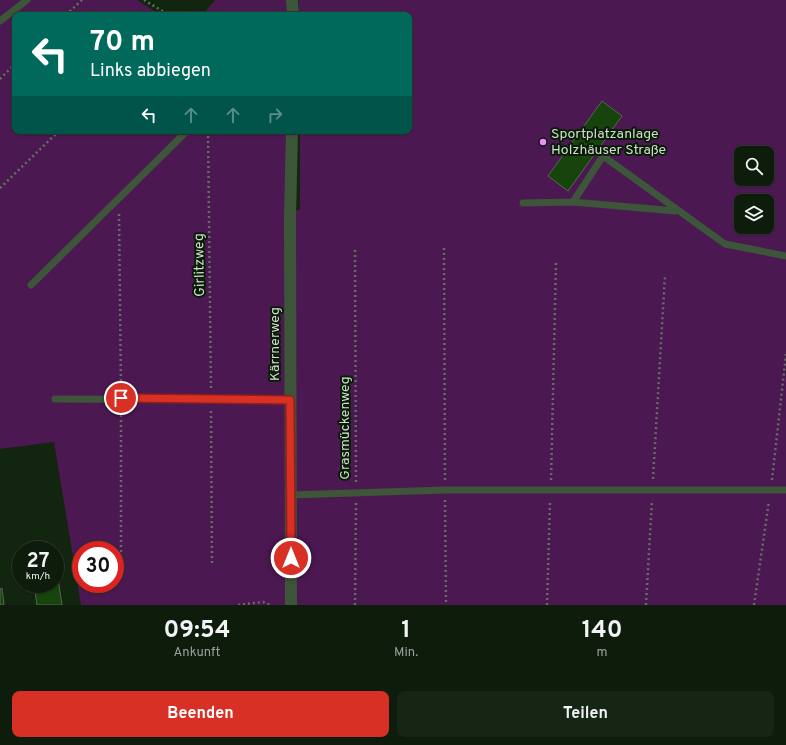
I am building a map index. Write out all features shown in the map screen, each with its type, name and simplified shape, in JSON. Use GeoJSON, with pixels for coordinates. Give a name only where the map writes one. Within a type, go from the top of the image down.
{"type":"FeatureCollection","features":[{"type":"Feature","properties":{"kind":"street"},"geometry":{"type":"LineString","coordinates":[[292,0],[292,12]]}},
{"type":"Feature","properties":{"kind":"street","name":"Kärrnerweg"},"geometry":{"type":"LineString","coordinates":[[291,605],[290,216],[292,134]]}},
{"type":"Feature","properties":{"kind":"lane"},"geometry":{"type":"LineString","coordinates":[[0,21],[27,0]]}},
{"type":"Feature","properties":{"kind":"lane"},"geometry":{"type":"LineString","coordinates":[[30,285],[184,134]]}},
{"type":"Feature","properties":{"kind":"lane"},"geometry":{"type":"LineString","coordinates":[[574,202],[603,156],[677,211],[725,244],[786,256]]}},
{"type":"Feature","properties":{"kind":"lane"},"geometry":{"type":"LineString","coordinates":[[523,203],[574,202],[677,211]]}},
{"type":"Feature","properties":{"kind":"lane"},"geometry":{"type":"LineString","coordinates":[[55,399],[121,398],[290,400]]}},
{"type":"Feature","properties":{"kind":"lane"},"geometry":{"type":"LineString","coordinates":[[290,495],[445,490],[786,490]]}},
{"type":"Feature","properties":{"kind":"path"},"geometry":{"type":"LineString","coordinates":[[69,12],[82,0]]}},
{"type":"Feature","properties":{"kind":"path"},"geometry":{"type":"LineString","coordinates":[[144,0],[164,12]]}},
{"type":"Feature","properties":{"kind":"path"},"geometry":{"type":"LineString","coordinates":[[0,79],[12,67]]}},
{"type":"Feature","properties":{"kind":"path"},"geometry":{"type":"LineString","coordinates":[[0,188],[56,134]]}},
{"type":"Feature","properties":{"kind":"path","name":"Girlitzweg"},"geometry":{"type":"LineString","coordinates":[[208,134],[212,566]]}},
{"type":"Feature","properties":{"kind":"path"},"geometry":{"type":"LineString","coordinates":[[118,200],[121,398],[121,541]]}},
{"type":"Feature","properties":{"kind":"path"},"geometry":{"type":"LineString","coordinates":[[444,248],[446,605]]}},
{"type":"Feature","properties":{"kind":"path","name":"Grasmückenweg"},"geometry":{"type":"LineString","coordinates":[[355,250],[355,605]]}},
{"type":"Feature","properties":{"kind":"path"},"geometry":{"type":"LineString","coordinates":[[547,605],[556,262]]}},
{"type":"Feature","properties":{"kind":"path"},"geometry":{"type":"LineString","coordinates":[[646,605],[665,275]]}},
{"type":"Feature","properties":{"kind":"path"},"geometry":{"type":"LineString","coordinates":[[238,605],[263,602],[270,605]]}},
{"type":"Feature","properties":{"kind":"shaded area"},"geometry":{"type":"Polygon","coordinates":[[[0,0],[137,0],[156,12],[12,12],[12,134],[288,134],[287,211],[300,210],[300,134],[412,134],[412,12],[299,12],[299,0],[786,0],[786,605],[81,605],[79,593],[124,593],[124,541],[72,541],[72,551],[54,442],[0,449],[0,0]]]}},
{"type":"Feature","properties":{"kind":"shaded area"},"geometry":{"type":"Polygon","coordinates":[[[215,0],[287,0],[287,12],[205,12],[215,0]]]}},
{"type":"Feature","properties":{"kind":"building"},"geometry":{"type":"Polygon","coordinates":[[[602,101],[622,116],[568,191],[548,176],[602,101]]]}},
{"type":"Feature","properties":{"kind":"building"},"geometry":{"type":"Polygon","coordinates":[[[2,588],[4,605],[0,605],[0,589],[2,588]]]}},
{"type":"Feature","properties":{"kind":"building"},"geometry":{"type":"Polygon","coordinates":[[[35,593],[60,593],[62,605],[37,605],[35,593]]]}},
{"type":"Feature","properties":{"kind":"place","name":"Sportplatzanlage Holzhäuser Straße"},"geometry":{"type":"Point","coordinates":[543,142]}},
{"type":"Feature","properties":{"kind":"route"},"geometry":{"type":"LineString","coordinates":[[121,398],[290,400],[291,558]]}}]}
